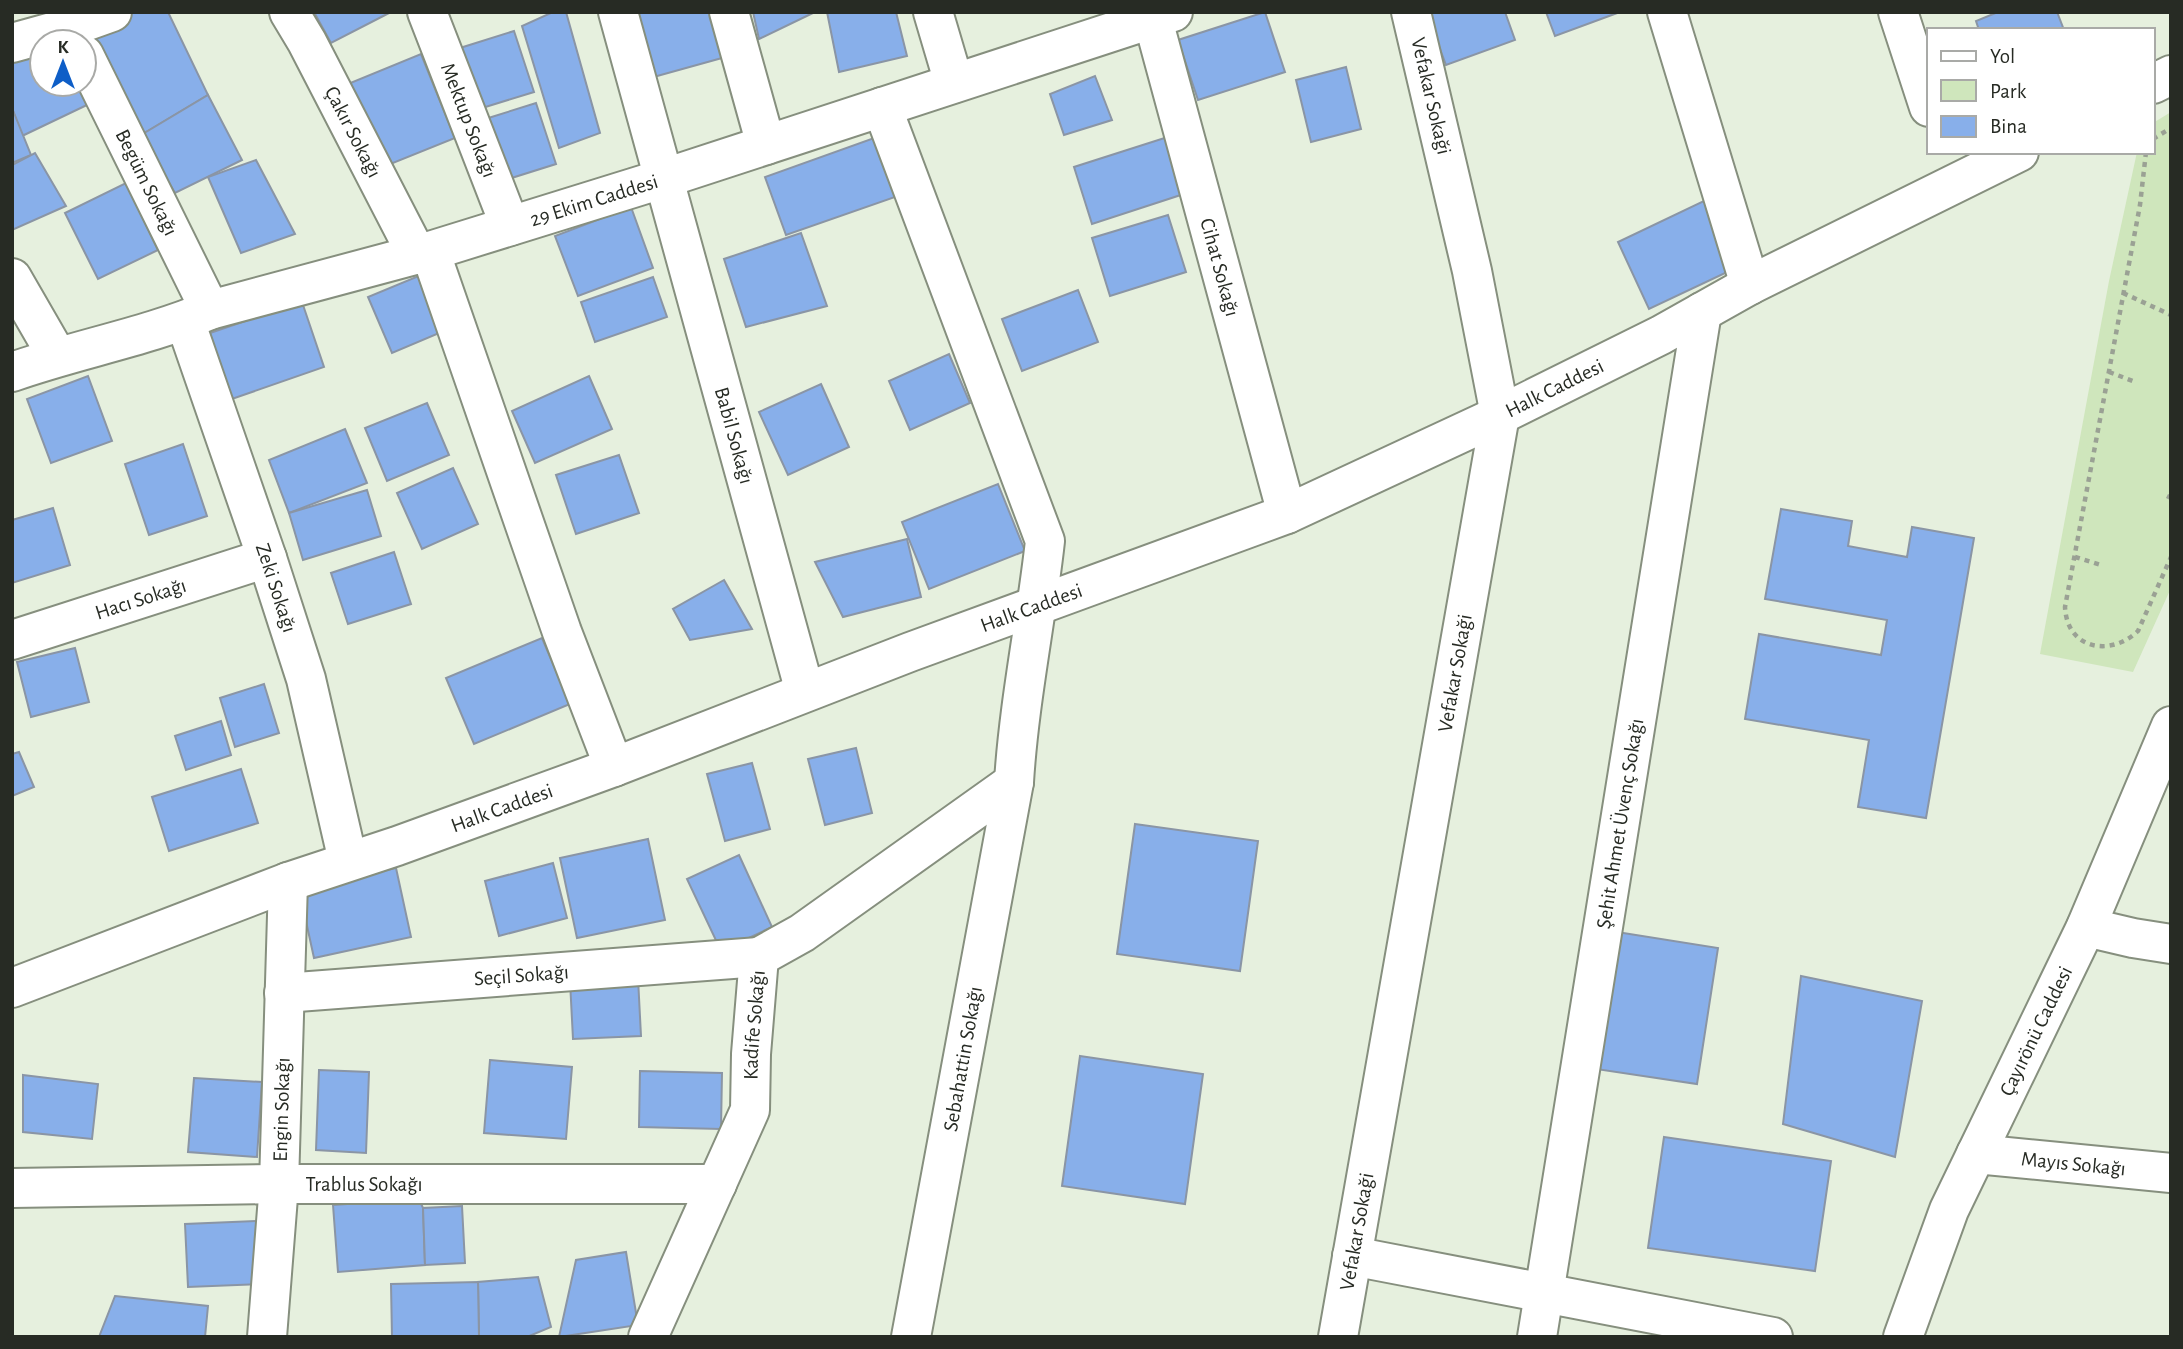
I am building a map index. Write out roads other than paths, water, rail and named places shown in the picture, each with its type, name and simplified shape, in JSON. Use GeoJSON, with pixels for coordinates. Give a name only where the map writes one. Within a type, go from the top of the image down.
{"type":"FeatureCollection","features":[{"type":"Feature","properties":{"kind":"street"},"geometry":{"type":"LineString","coordinates":[[93,28],[112,12]]}},
{"type":"Feature","properties":{"kind":"street","name":"Çakır Sokağı"},"geometry":{"type":"LineString","coordinates":[[289,12],[424,253],[614,767]]}},
{"type":"Feature","properties":{"kind":"street","name":"Mektup Sokağı"},"geometry":{"type":"LineString","coordinates":[[427,12],[510,226]]}},
{"type":"Feature","properties":{"kind":"street","name":"Babil Sokağı"},"geometry":{"type":"LineString","coordinates":[[618,12],[805,692]]}},
{"type":"Feature","properties":{"kind":"street"},"geometry":{"type":"LineString","coordinates":[[729,12],[766,145]]}},
{"type":"Feature","properties":{"kind":"street"},"geometry":{"type":"LineString","coordinates":[[933,12],[954,83]]}},
{"type":"Feature","properties":{"kind":"street","name":"Vefakar Sokaği"},"geometry":{"type":"LineString","coordinates":[[1338,1337],[1500,415],[1472,271],[1411,12]]}},
{"type":"Feature","properties":{"kind":"street"},"geometry":{"type":"LineString","coordinates":[[1667,12],[1750,285]]}},
{"type":"Feature","properties":{"kind":"street"},"geometry":{"type":"LineString","coordinates":[[1898,12],[1927,101]]}},
{"type":"Feature","properties":{"kind":"street","name":"29 Ekim Caddesi"},"geometry":{"type":"LineString","coordinates":[[12,372],[57,356],[424,253],[665,178],[954,83],[1102,23],[1163,16]]}},
{"type":"Feature","properties":{"kind":"street","name":"Cihat Sokağı"},"geometry":{"type":"LineString","coordinates":[[1163,16],[1287,514]]}},
{"type":"Feature","properties":{"kind":"street"},"geometry":{"type":"LineString","coordinates":[[2155,83],[2171,75]]}},
{"type":"Feature","properties":{"kind":"street","name":"Begüm Sokağı"},"geometry":{"type":"LineString","coordinates":[[98,89],[197,316]]}},
{"type":"Feature","properties":{"kind":"street","name":"Sebahattin Sokağı"},"geometry":{"type":"LineString","coordinates":[[882,107],[1045,541],[1038,604],[1017,734],[1014,782],[911,1337]]}},
{"type":"Feature","properties":{"kind":"street","name":"Halk Caddesi"},"geometry":{"type":"LineString","coordinates":[[12,988],[288,882],[397,846],[696,737],[805,692],[1038,604],[1287,514],[1500,415],[1661,335],[1950,168],[2010,154]]}},
{"type":"Feature","properties":{"kind":"street"},"geometry":{"type":"LineString","coordinates":[[12,278],[57,356]]}},
{"type":"Feature","properties":{"kind":"street","name":"Şehit Ahmet Üvenç Sokağı"},"geometry":{"type":"LineString","coordinates":[[1537,1337],[1702,312]]}},
{"type":"Feature","properties":{"kind":"street","name":"Zeki Sokağı"},"geometry":{"type":"LineString","coordinates":[[197,316],[267,558],[306,680],[348,861]]}},
{"type":"Feature","properties":{"kind":"street","name":"Hacı Sokağı"},"geometry":{"type":"LineString","coordinates":[[12,640],[267,558]]}},
{"type":"Feature","properties":{"kind":"street","name":"Çayırönü Caddesi"},"geometry":{"type":"LineString","coordinates":[[1903,1337],[1950,1210],[2085,927],[2171,726]]}},
{"type":"Feature","properties":{"kind":"street","name":"Kadife Sokağı"},"geometry":{"type":"LineString","coordinates":[[648,1337],[750,1110],[751,1054],[760,957],[802,933],[1014,782]]}},
{"type":"Feature","properties":{"kind":"street","name":"Engin Sokağı"},"geometry":{"type":"LineString","coordinates":[[267,1337],[279,1184],[288,882]]}},
{"type":"Feature","properties":{"kind":"street"},"geometry":{"type":"LineString","coordinates":[[2085,927],[2133,939],[2171,944]]}},
{"type":"Feature","properties":{"kind":"street","name":"Seçil Sokağı"},"geometry":{"type":"LineString","coordinates":[[284,993],[760,957]]}},
{"type":"Feature","properties":{"kind":"street","name":"Mayıs Sokağı"},"geometry":{"type":"LineString","coordinates":[[1976,1154],[2171,1172]]}},
{"type":"Feature","properties":{"kind":"street","name":"Trablus Sokağı"},"geometry":{"type":"LineString","coordinates":[[12,1188],[279,1184],[717,1184]]}},
{"type":"Feature","properties":{"kind":"street"},"geometry":{"type":"LineString","coordinates":[[1352,1256],[1773,1337]]}}]}
